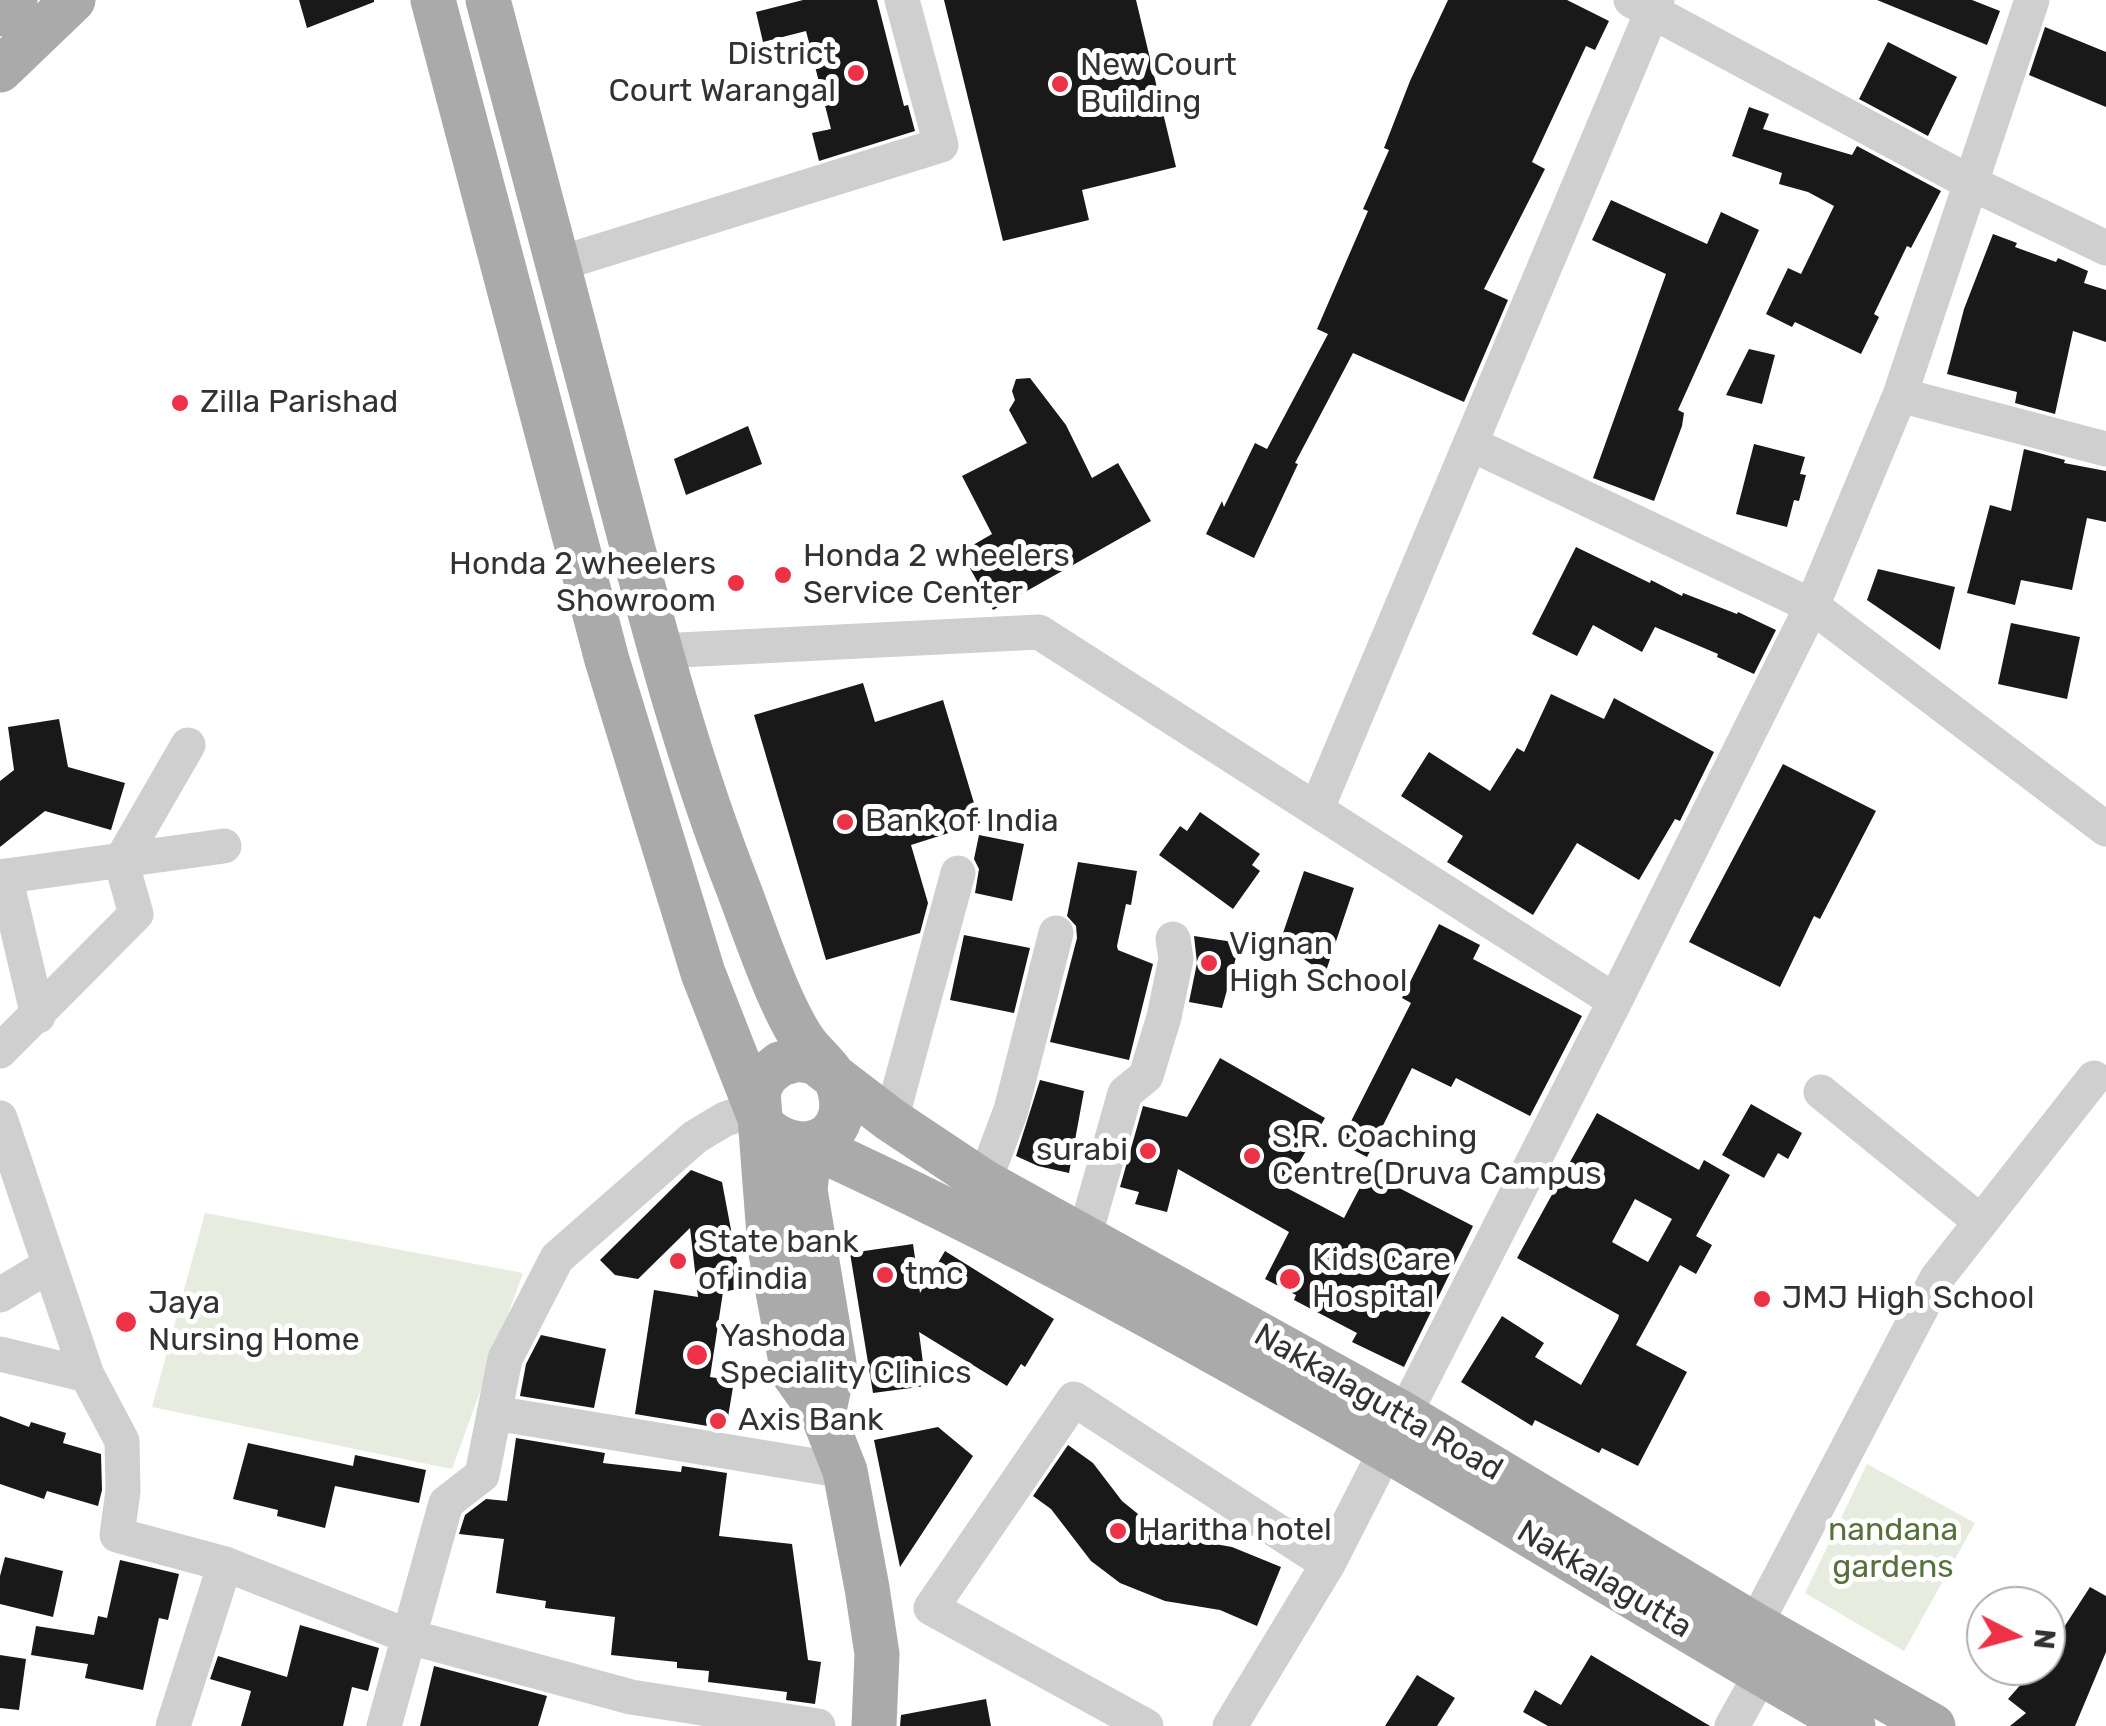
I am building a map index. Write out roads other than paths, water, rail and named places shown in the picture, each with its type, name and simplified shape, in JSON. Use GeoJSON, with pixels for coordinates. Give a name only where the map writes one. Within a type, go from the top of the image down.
{"type":"FeatureCollection","features":[{"type":"Feature","properties":{"kind":"main road"},"geometry":{"type":"LineString","coordinates":[[0,14],[15,0]]}},
{"type":"Feature","properties":{"kind":"main road"},"geometry":{"type":"LineString","coordinates":[[0,70],[73,0]]}},
{"type":"Feature","properties":{"kind":"main road"},"geometry":{"type":"LineString","coordinates":[[434,0],[607,660],[704,973],[763,1126],[792,1145],[810,1145],[826,1137],[838,1122],[840,1088],[801,1038],[713,825],[660,651],[488,0]]}},
{"type":"Feature","properties":{"kind":"main road"},"geometry":{"type":"LineString","coordinates":[[830,1072],[815,1062],[798,1059],[780,1064],[766,1075],[758,1091],[757,1109],[770,1248],[792,1372],[823,1415],[845,1471],[876,1654],[874,1726]]}},
{"type":"Feature","properties":{"kind":"main road","name":"Nakkalagutta Road"},"geometry":{"type":"LineString","coordinates":[[830,1072],[891,1120],[984,1182],[1084,1238],[1394,1432]]}},
{"type":"Feature","properties":{"kind":"main road"},"geometry":{"type":"LineString","coordinates":[[810,1145],[805,1190],[834,1363],[823,1415]]}},
{"type":"Feature","properties":{"kind":"main road","name":"Nakkalagutta"},"geometry":{"type":"LineString","coordinates":[[810,1145],[1394,1432],[1765,1646],[1853,1726]]}},
{"type":"Feature","properties":{"kind":"main road"},"geometry":{"type":"LineString","coordinates":[[1765,1646],[1933,1726]]}},
{"type":"Feature","properties":{"kind":"street"},"geometry":{"type":"LineString","coordinates":[[558,264],[941,146],[902,0]]}},
{"type":"Feature","properties":{"kind":"street"},"geometry":{"type":"LineString","coordinates":[[1230,1726],[1328,1564],[1812,606],[1900,396],[2032,0]]}},
{"type":"Feature","properties":{"kind":"street"},"geometry":{"type":"LineString","coordinates":[[1317,808],[1470,444],[1647,4],[1970,182],[2106,248]]}},
{"type":"Feature","properties":{"kind":"street"},"geometry":{"type":"LineString","coordinates":[[1900,396],[2106,449]]}},
{"type":"Feature","properties":{"kind":"street"},"geometry":{"type":"LineString","coordinates":[[1470,444],[1812,606],[2106,829]]}},
{"type":"Feature","properties":{"kind":"street"},"geometry":{"type":"LineString","coordinates":[[660,651],[1039,632],[1615,1001]]}},
{"type":"Feature","properties":{"kind":"street"},"geometry":{"type":"LineString","coordinates":[[0,1051],[136,914],[120,860],[188,745]]}},
{"type":"Feature","properties":{"kind":"street"},"geometry":{"type":"LineString","coordinates":[[38,1016],[2,876],[224,846]]}},
{"type":"Feature","properties":{"kind":"street"},"geometry":{"type":"LineString","coordinates":[[891,1120],[958,873]]}},
{"type":"Feature","properties":{"kind":"street"},"geometry":{"type":"LineString","coordinates":[[984,1182],[1010,1110],[1056,933]]}},
{"type":"Feature","properties":{"kind":"street"},"geometry":{"type":"LineString","coordinates":[[1084,1238],[1124,1093],[1146,1076],[1164,1017],[1176,959],[1174,939]]}},
{"type":"Feature","properties":{"kind":"street"},"geometry":{"type":"LineString","coordinates":[[1732,1726],[1765,1646],[1937,1278],[2094,1078]]}},
{"type":"Feature","properties":{"kind":"street"},"geometry":{"type":"LineString","coordinates":[[1820,1092],[1981,1222]]}},
{"type":"Feature","properties":{"kind":"street"},"geometry":{"type":"LineString","coordinates":[[384,1726],[446,1502],[482,1474],[505,1359],[557,1258],[695,1136],[757,1109]]}},
{"type":"Feature","properties":{"kind":"street"},"geometry":{"type":"LineString","coordinates":[[0,1118],[87,1375],[122,1441],[123,1490],[117,1535],[225,1564],[410,1637],[626,1712],[818,1726]]}},
{"type":"Feature","properties":{"kind":"street"},"geometry":{"type":"LineString","coordinates":[[0,1295],[48,1266]]}},
{"type":"Feature","properties":{"kind":"street"},"geometry":{"type":"LineString","coordinates":[[0,1354],[87,1375]]}},
{"type":"Feature","properties":{"kind":"street"},"geometry":{"type":"LineString","coordinates":[[1146,1726],[930,1608],[1074,1399],[1328,1564]]}},
{"type":"Feature","properties":{"kind":"street"},"geometry":{"type":"LineString","coordinates":[[494,1414],[845,1471]]}},
{"type":"Feature","properties":{"kind":"street"},"geometry":{"type":"LineString","coordinates":[[173,1726],[225,1564]]}},
{"type":"Feature","properties":{"kind":"place","name":"District Court Warangal"},"geometry":{"type":"Point","coordinates":[856,73]}},
{"type":"Feature","properties":{"kind":"place","name":"New Court Building"},"geometry":{"type":"Point","coordinates":[1060,84]}},
{"type":"Feature","properties":{"kind":"place","name":"Zilla Parishad"},"geometry":{"type":"Point","coordinates":[180,403]}},
{"type":"Feature","properties":{"kind":"place","name":"Honda 2 wheelers Service Center"},"geometry":{"type":"Point","coordinates":[783,575]}},
{"type":"Feature","properties":{"kind":"place","name":"Honda 2 wheelers Showroom"},"geometry":{"type":"Point","coordinates":[736,583]}},
{"type":"Feature","properties":{"kind":"place","name":"Bank of India"},"geometry":{"type":"Point","coordinates":[845,822]}},
{"type":"Feature","properties":{"kind":"place","name":"Vignan High School"},"geometry":{"type":"Point","coordinates":[1209,963]}},
{"type":"Feature","properties":{"kind":"place","name":"surabi"},"geometry":{"type":"Point","coordinates":[1148,1151]}},
{"type":"Feature","properties":{"kind":"place","name":"S.R. Coaching Centre(Druva Campus"},"geometry":{"type":"Point","coordinates":[1252,1156]}},
{"type":"Feature","properties":{"kind":"place","name":"State bank of india"},"geometry":{"type":"Point","coordinates":[678,1261]}},
{"type":"Feature","properties":{"kind":"place","name":"tmc"},"geometry":{"type":"Point","coordinates":[885,1275]}},
{"type":"Feature","properties":{"kind":"place","name":"Kids Care Hospital"},"geometry":{"type":"Point","coordinates":[1290,1279]}},
{"type":"Feature","properties":{"kind":"place","name":"JMJ High School"},"geometry":{"type":"Point","coordinates":[1762,1299]}},
{"type":"Feature","properties":{"kind":"place","name":"Jaya Nursing Home"},"geometry":{"type":"Point","coordinates":[126,1322]}},
{"type":"Feature","properties":{"kind":"place","name":"Yashoda Speciality Clinics"},"geometry":{"type":"Point","coordinates":[697,1355]}},
{"type":"Feature","properties":{"kind":"place","name":"Axis Bank"},"geometry":{"type":"Point","coordinates":[718,1421]}},
{"type":"Feature","properties":{"kind":"place","name":"Haritha hotel"},"geometry":{"type":"Point","coordinates":[1118,1531]}},
{"type":"Feature","properties":{"kind":"park label","name":"nandana gardens"},"geometry":{"type":"Point","coordinates":[1893,1550]}}]}
